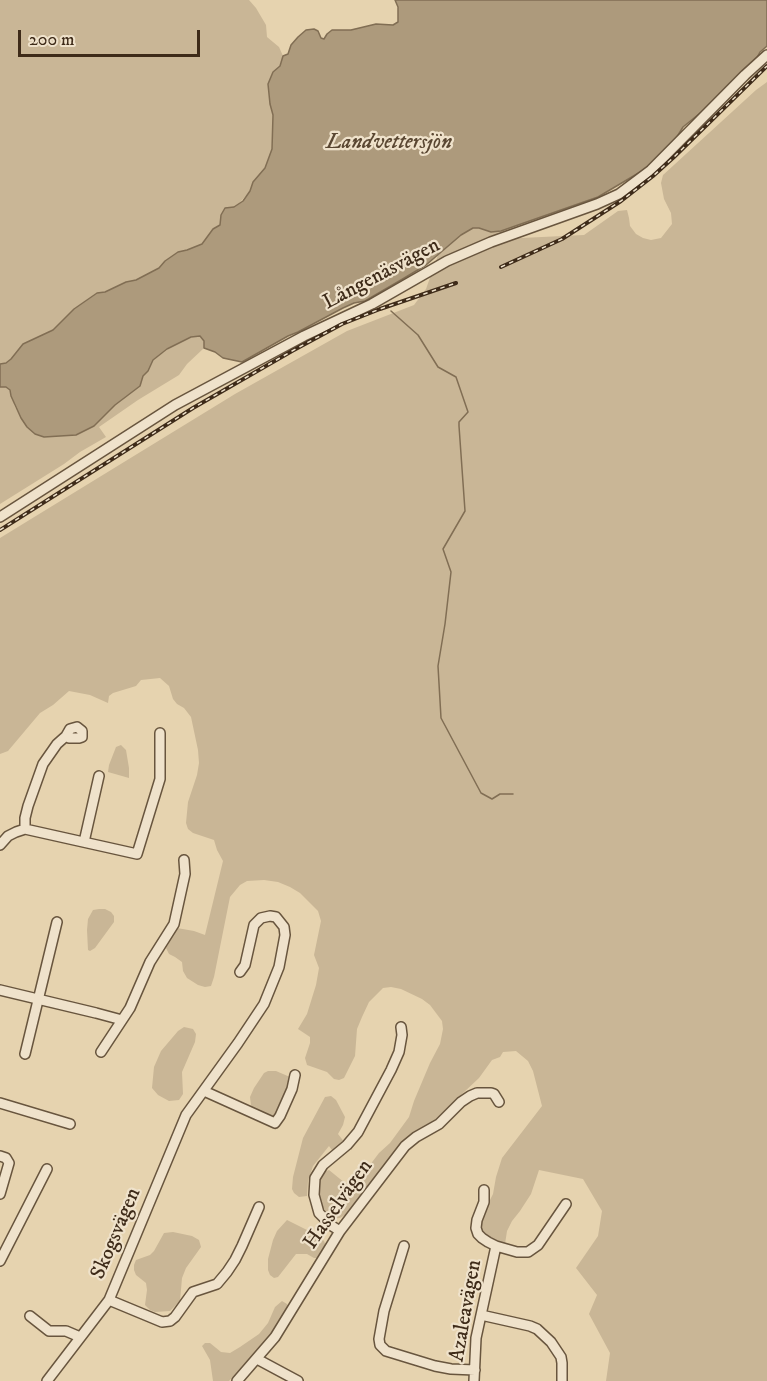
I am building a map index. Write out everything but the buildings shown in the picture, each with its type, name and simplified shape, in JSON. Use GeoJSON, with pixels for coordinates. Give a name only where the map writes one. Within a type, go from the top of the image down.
{"type":"FeatureCollection","features":[{"type":"Feature","properties":{"kind":"street","name":"Långenäsvägen"},"geometry":{"type":"LineString","coordinates":[[0,517],[175,405],[304,336],[372,304],[447,261],[619,194],[651,170],[767,55]]}},
{"type":"Feature","properties":{"kind":"street"},"geometry":{"type":"LineString","coordinates":[[0,845],[8,836],[25,829],[137,854],[160,779],[160,733]]}},
{"type":"Feature","properties":{"kind":"street"},"geometry":{"type":"LineString","coordinates":[[25,829],[28,806],[43,764],[57,744],[66,736]]}},
{"type":"Feature","properties":{"kind":"street"},"geometry":{"type":"LineString","coordinates":[[84,842],[99,776]]}},
{"type":"Feature","properties":{"kind":"street"},"geometry":{"type":"LineString","coordinates":[[101,1052],[130,1008],[150,962],[174,924],[186,873],[184,860]]}},
{"type":"Feature","properties":{"kind":"street","name":"Skogsvägen"},"geometry":{"type":"LineString","coordinates":[[46,1381],[109,1300],[182,1122],[238,1043],[269,994],[279,967],[285,935],[284,927],[276,917],[261,918],[254,925],[246,965],[240,972]]}},
{"type":"Feature","properties":{"kind":"street"},"geometry":{"type":"LineString","coordinates":[[25,1054],[57,922]]}},
{"type":"Feature","properties":{"kind":"street"},"geometry":{"type":"LineString","coordinates":[[0,990],[122,1020]]}},
{"type":"Feature","properties":{"kind":"street"},"geometry":{"type":"LineString","coordinates":[[340,1231],[319,1213],[314,1195],[315,1178],[323,1165],[347,1145],[358,1132],[399,1052],[401,1027]]}},
{"type":"Feature","properties":{"kind":"street"},"geometry":{"type":"LineString","coordinates":[[204,1091],[275,1124],[292,1089],[295,1075]]}},
{"type":"Feature","properties":{"kind":"street","name":"Hasselvägen"},"geometry":{"type":"LineString","coordinates":[[237,1381],[275,1337],[340,1231],[405,1146],[439,1124],[470,1096],[477,1093],[491,1093],[500,1102]]}},
{"type":"Feature","properties":{"kind":"street"},"geometry":{"type":"LineString","coordinates":[[0,1103],[70,1124]]}},
{"type":"Feature","properties":{"kind":"street"},"geometry":{"type":"LineString","coordinates":[[0,1156],[6,1158],[9,1163],[0,1194]]}},
{"type":"Feature","properties":{"kind":"street"},"geometry":{"type":"LineString","coordinates":[[0,1262],[47,1169]]}},
{"type":"Feature","properties":{"kind":"street"},"geometry":{"type":"LineString","coordinates":[[484,1190],[484,1202],[476,1228],[482,1238],[496,1246],[517,1252],[533,1250],[566,1204]]}},
{"type":"Feature","properties":{"kind":"street"},"geometry":{"type":"LineString","coordinates":[[109,1300],[162,1322],[170,1321],[193,1292],[217,1284],[227,1272],[259,1207]]}},
{"type":"Feature","properties":{"kind":"street"},"geometry":{"type":"LineString","coordinates":[[404,1246],[384,1311],[380,1345],[386,1351],[435,1366],[475,1370]]}},
{"type":"Feature","properties":{"kind":"street","name":"Azaleavägen"},"geometry":{"type":"LineString","coordinates":[[474,1381],[476,1338],[496,1246]]}},
{"type":"Feature","properties":{"kind":"street"},"geometry":{"type":"LineString","coordinates":[[481,1315],[537,1329],[551,1342],[561,1357],[561,1381]]}},
{"type":"Feature","properties":{"kind":"street"},"geometry":{"type":"LineString","coordinates":[[30,1316],[49,1331],[66,1331],[80,1337]]}},
{"type":"Feature","properties":{"kind":"street"},"geometry":{"type":"LineString","coordinates":[[257,1359],[298,1381]]}},
{"type":"Feature","properties":{"kind":"shaded area"},"geometry":{"type":"Polygon","coordinates":[[[0,0],[249,0],[266,25],[267,37],[279,47],[283,56],[280,66],[273,72],[268,84],[273,115],[272,149],[267,164],[253,182],[250,191],[220,225],[213,229],[202,244],[178,252],[159,268],[136,280],[105,292],[96,293],[74,309],[53,330],[23,344],[11,359],[0,364],[0,0]]]}},
{"type":"Feature","properties":{"kind":"shaded area"},"geometry":{"type":"Polygon","coordinates":[[[767,82],[767,1381],[606,1381],[610,1353],[589,1314],[597,1295],[576,1268],[598,1236],[602,1211],[583,1179],[539,1170],[531,1194],[507,1231],[505,1244],[495,1242],[480,1228],[480,1220],[493,1194],[502,1158],[542,1106],[533,1071],[528,1061],[516,1051],[503,1052],[500,1057],[492,1060],[479,1078],[428,1126],[348,1213],[333,1219],[326,1212],[320,1202],[319,1179],[322,1173],[329,1170],[345,1183],[357,1182],[379,1153],[390,1143],[409,1117],[440,1044],[442,1021],[430,1005],[422,999],[401,989],[383,988],[369,1002],[362,1017],[357,1029],[355,1056],[344,1078],[334,1079],[327,1072],[307,1065],[305,1058],[310,1037],[298,1029],[307,1014],[316,985],[319,968],[314,955],[321,921],[318,911],[300,893],[278,882],[247,881],[240,885],[230,897],[211,986],[198,985],[187,978],[182,962],[169,954],[166,948],[177,928],[205,935],[223,861],[214,840],[193,833],[188,829],[186,823],[188,802],[199,763],[191,717],[173,699],[169,686],[160,678],[141,680],[136,686],[113,693],[109,696],[108,703],[90,695],[69,691],[40,713],[8,751],[0,754],[0,538],[235,394],[347,331],[414,305],[426,289],[438,255],[473,228],[491,232],[501,231],[521,238],[584,235],[618,211],[627,210],[630,226],[636,234],[651,240],[661,238],[672,224],[671,213],[664,199],[661,183],[663,175],[767,82]]]}},
{"type":"Feature","properties":{"kind":"shaded area"},"geometry":{"type":"Polygon","coordinates":[[[200,336],[204,341],[204,348],[179,375],[99,427],[106,437],[0,504],[0,387],[10,390],[15,407],[35,434],[44,437],[76,435],[94,426],[115,405],[140,386],[153,360],[174,345],[200,336]]]}},
{"type":"Feature","properties":{"kind":"shaded area"},"geometry":{"type":"Polygon","coordinates":[[[121,745],[126,750],[129,778],[108,772],[116,747],[121,745]]]}},
{"type":"Feature","properties":{"kind":"shaded area"},"geometry":{"type":"Polygon","coordinates":[[[93,910],[111,912],[114,922],[95,948],[90,951],[88,950],[88,919],[93,910]]]}},
{"type":"Feature","properties":{"kind":"shaded area"},"geometry":{"type":"Polygon","coordinates":[[[184,1027],[193,1029],[196,1034],[195,1042],[182,1072],[183,1094],[179,1100],[169,1101],[158,1095],[152,1088],[154,1067],[161,1051],[184,1027]]]}},
{"type":"Feature","properties":{"kind":"shaded area"},"geometry":{"type":"Polygon","coordinates":[[[276,1071],[290,1077],[291,1086],[280,1110],[274,1116],[267,1117],[253,1110],[250,1097],[264,1073],[276,1071]]]}},
{"type":"Feature","properties":{"kind":"shaded area"},"geometry":{"type":"Polygon","coordinates":[[[331,1096],[336,1100],[345,1117],[338,1134],[345,1143],[334,1153],[329,1146],[313,1166],[308,1181],[307,1196],[299,1197],[292,1189],[303,1138],[325,1097],[331,1096]]]}},
{"type":"Feature","properties":{"kind":"shaded area"},"geometry":{"type":"Polygon","coordinates":[[[287,1220],[319,1236],[326,1246],[318,1258],[307,1254],[296,1254],[278,1277],[274,1278],[268,1270],[268,1259],[277,1231],[287,1220]]]}},
{"type":"Feature","properties":{"kind":"shaded area"},"geometry":{"type":"Polygon","coordinates":[[[173,1232],[192,1236],[199,1240],[201,1247],[186,1268],[182,1278],[180,1301],[170,1311],[155,1312],[145,1305],[146,1283],[136,1275],[134,1265],[136,1260],[154,1251],[164,1233],[173,1232]]]}},
{"type":"Feature","properties":{"kind":"shaded area"},"geometry":{"type":"Polygon","coordinates":[[[282,1301],[287,1304],[289,1310],[269,1337],[229,1381],[213,1381],[210,1360],[202,1346],[210,1343],[221,1352],[230,1353],[259,1334],[268,1323],[275,1307],[282,1301]]]}},
{"type":"Feature","properties":{"kind":"water","name":"Landvettersjön"},"geometry":{"type":"Polygon","coordinates":[[[395,0],[767,0],[767,46],[760,52],[754,63],[740,74],[715,101],[683,127],[675,140],[647,168],[598,197],[501,231],[491,232],[473,228],[461,235],[426,265],[365,301],[343,308],[242,362],[223,358],[204,348],[204,341],[200,336],[191,337],[167,349],[153,360],[140,386],[115,405],[94,426],[76,435],[44,437],[35,434],[21,418],[10,390],[0,387],[0,364],[11,359],[23,344],[53,330],[74,309],[97,293],[136,280],[159,268],[178,252],[202,244],[213,229],[220,225],[221,215],[225,208],[234,207],[243,201],[253,182],[265,168],[272,149],[273,115],[268,84],[273,72],[280,66],[283,56],[288,54],[291,45],[306,30],[318,31],[324,39],[332,30],[351,30],[376,24],[393,25],[398,22],[398,7],[395,0]]]}},
{"type":"Feature","properties":{"kind":"waterway"},"geometry":{"type":"LineString","coordinates":[[391,311],[418,335],[438,367],[456,377],[468,412],[459,422],[465,511],[443,549],[451,572],[438,666],[441,718],[481,793],[492,799],[500,794],[513,794]]}},
{"type":"Feature","properties":{"kind":"railway"},"geometry":{"type":"LineString","coordinates":[[501,267],[562,239],[621,201],[674,157],[767,66]]}},
{"type":"Feature","properties":{"kind":"railway"},"geometry":{"type":"LineString","coordinates":[[0,530],[193,408],[292,351],[342,324],[456,283]]}}]}
